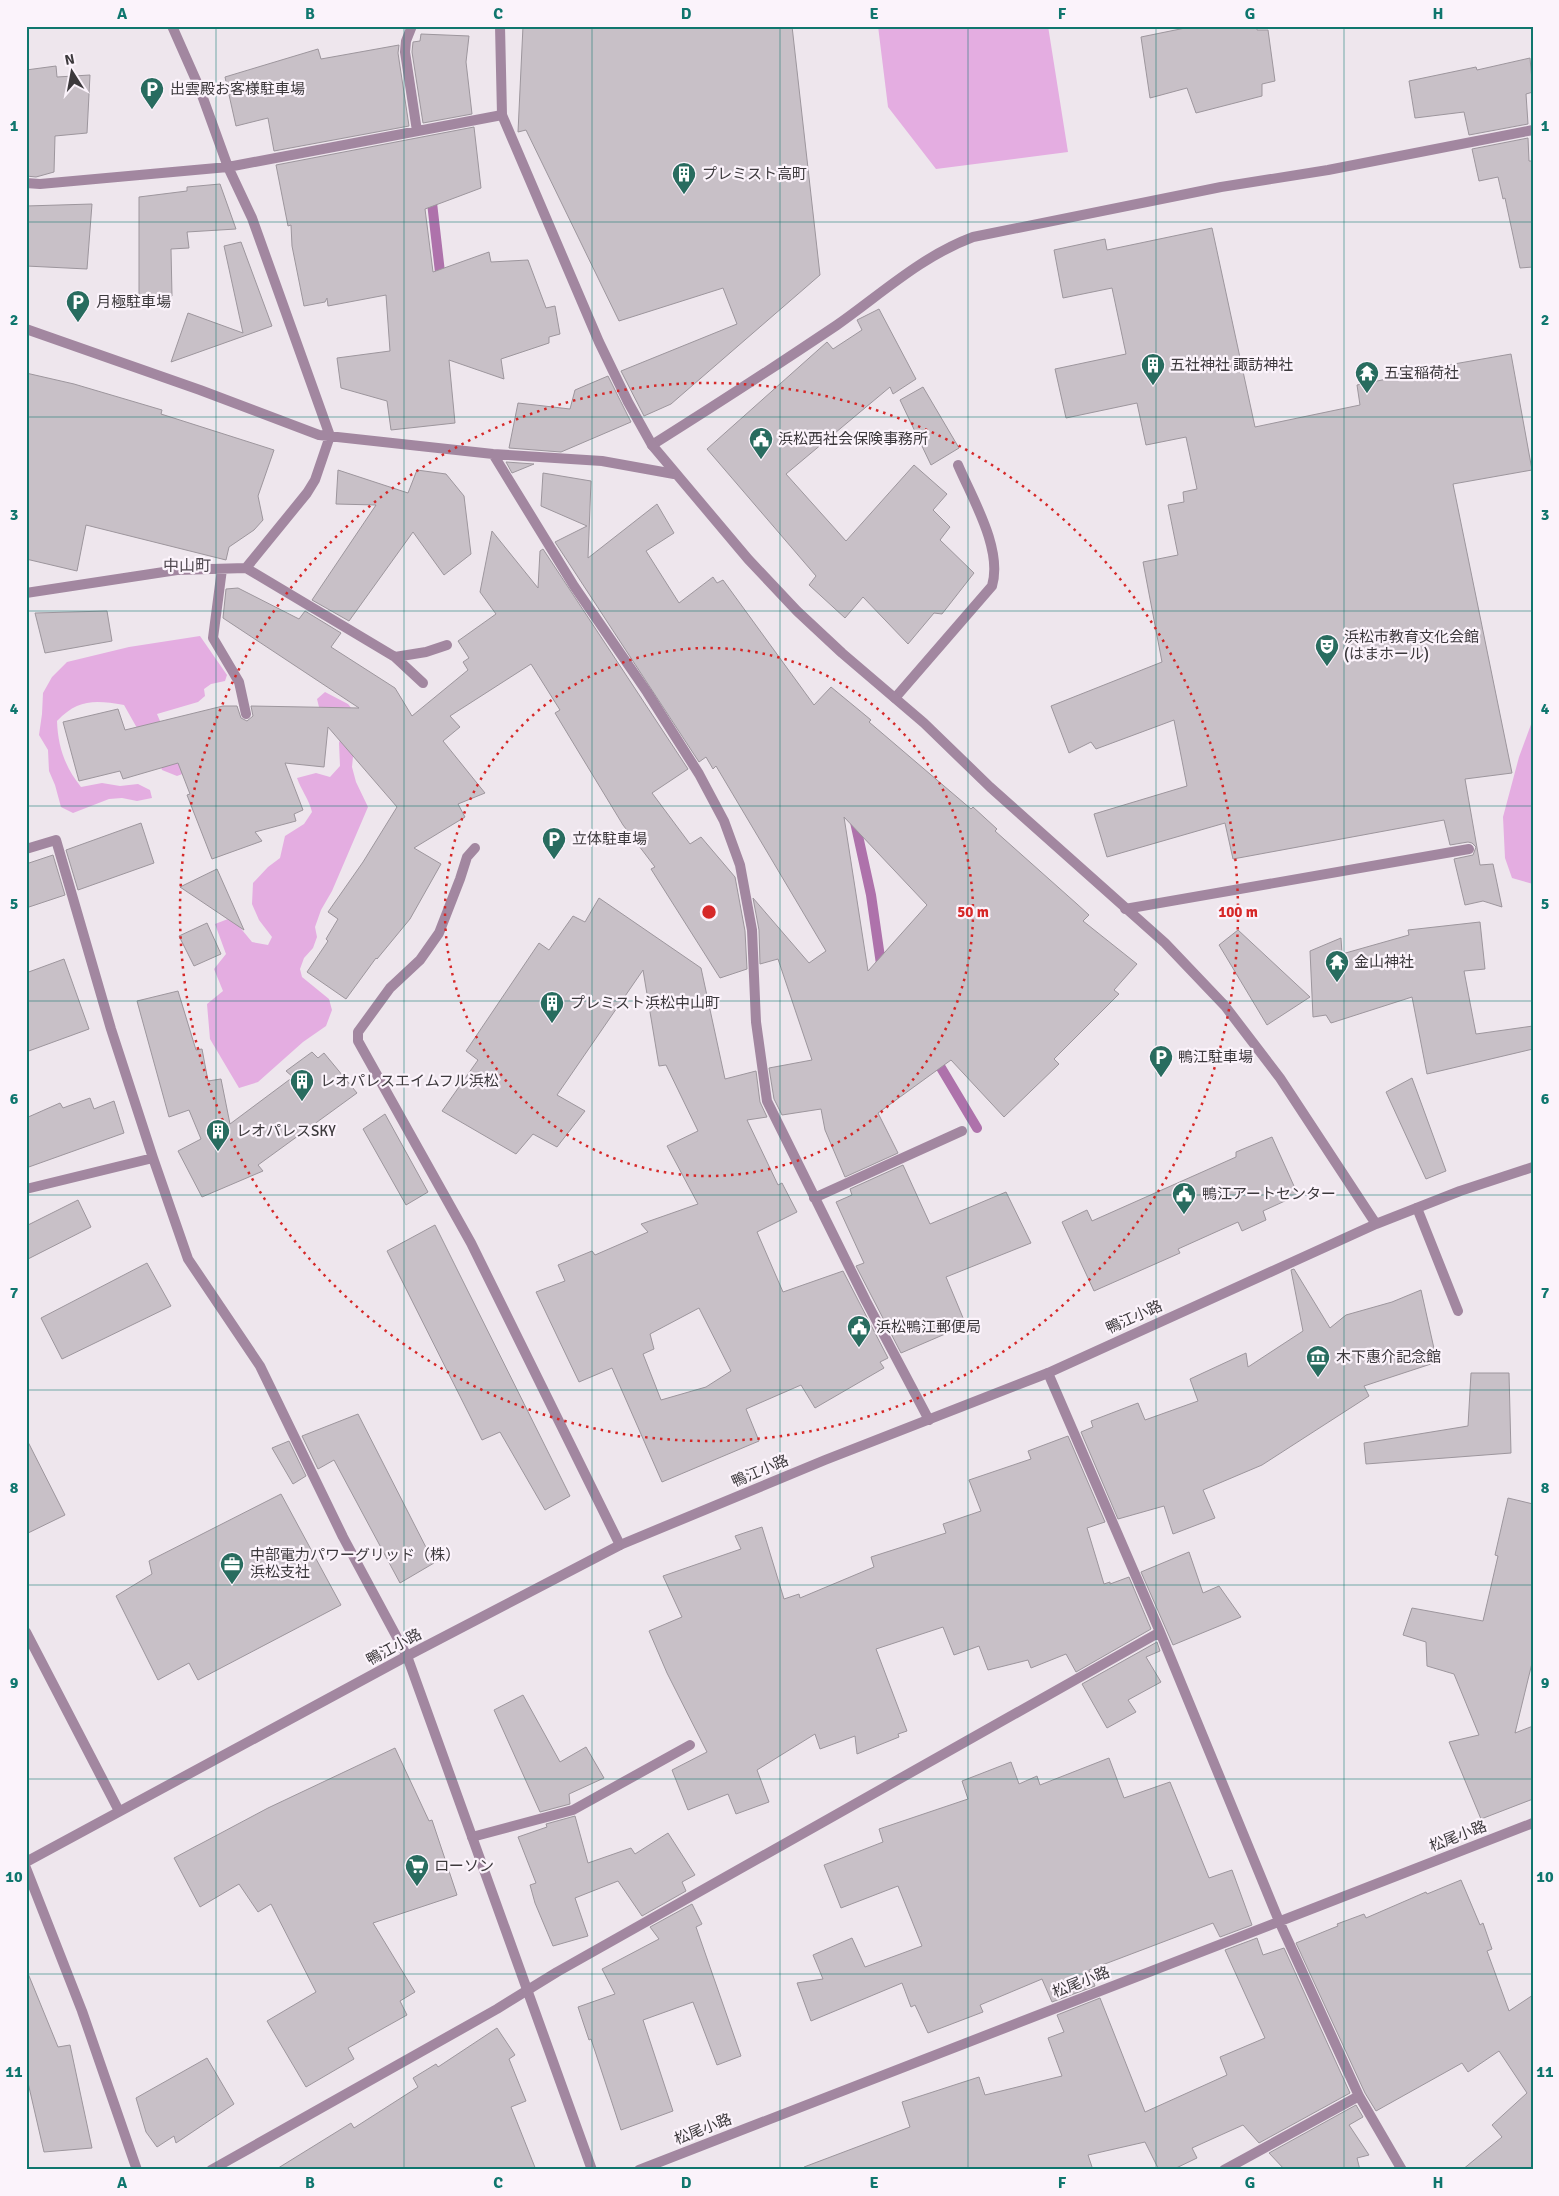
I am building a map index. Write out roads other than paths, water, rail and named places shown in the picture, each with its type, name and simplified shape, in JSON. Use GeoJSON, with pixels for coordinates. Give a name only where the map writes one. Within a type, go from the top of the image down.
{"type":"FeatureCollection","features":[{"type":"Feature","properties":{"kind":"street"},"geometry":{"type":"LineString","coordinates":[[172,26],[199,87],[228,167],[252,218],[330,436],[315,480],[246,568]]}},
{"type":"Feature","properties":{"kind":"street"},"geometry":{"type":"LineString","coordinates":[[412,26],[406,41],[405,52],[417,131]]}},
{"type":"Feature","properties":{"kind":"street"},"geometry":{"type":"LineString","coordinates":[[500,26],[502,115],[600,342],[628,402],[652,445],[674,474],[797,612],[842,654],[895,698],[1165,944],[1225,1006],[1280,1078],[1376,1224]]}},
{"type":"Feature","properties":{"kind":"street"},"geometry":{"type":"LineString","coordinates":[[26,183],[40,184],[228,167],[502,115]]}},
{"type":"Feature","properties":{"kind":"street"},"geometry":{"type":"LineString","coordinates":[[652,445],[838,324],[933,256],[956,243],[974,237],[1222,187],[1328,170],[1533,130]]}},
{"type":"Feature","properties":{"kind":"street"},"geometry":{"type":"LineString","coordinates":[[26,329],[319,435],[493,454],[602,460],[674,474]]}},
{"type":"Feature","properties":{"kind":"street"},"geometry":{"type":"LineString","coordinates":[[493,454],[574,586],[647,692],[699,774],[724,821],[740,865],[752,930],[756,1022],[767,1101],[814,1198],[930,1420]]}},
{"type":"Feature","properties":{"kind":"street"},"geometry":{"type":"LineString","coordinates":[[895,698],[992,586],[995,575],[991,542],[958,465]]}},
{"type":"Feature","properties":{"kind":"street"},"geometry":{"type":"LineString","coordinates":[[26,593],[177,570],[246,568],[395,657],[423,683]]}},
{"type":"Feature","properties":{"kind":"street"},"geometry":{"type":"LineString","coordinates":[[222,569],[213,638],[240,682],[246,714]]}},
{"type":"Feature","properties":{"kind":"street"},"geometry":{"type":"LineString","coordinates":[[395,657],[426,652],[447,646]]}},
{"type":"Feature","properties":{"kind":"street"},"geometry":{"type":"LineString","coordinates":[[26,849],[56,840],[109,1019],[153,1158],[188,1259],[260,1366],[343,1537],[407,1656],[592,2170]]}},
{"type":"Feature","properties":{"kind":"street"},"geometry":{"type":"LineString","coordinates":[[475,848],[467,857],[439,933],[420,960],[390,988],[358,1032],[358,1041],[471,1243],[620,1545]]}},
{"type":"Feature","properties":{"kind":"street"},"geometry":{"type":"LineString","coordinates":[[1125,909],[1469,849]]}},
{"type":"Feature","properties":{"kind":"street"},"geometry":{"type":"LineString","coordinates":[[814,1198],[962,1131]]}},
{"type":"Feature","properties":{"kind":"street"},"geometry":{"type":"LineString","coordinates":[[26,1189],[153,1158]]}},
{"type":"Feature","properties":{"kind":"street","name":"鴨江小路"},"geometry":{"type":"LineString","coordinates":[[26,1862],[407,1656],[620,1545],[816,1463],[1048,1373],[1376,1224],[1460,1191],[1533,1167]]}},
{"type":"Feature","properties":{"kind":"street"},"geometry":{"type":"LineString","coordinates":[[1417,1208],[1458,1312]]}},
{"type":"Feature","properties":{"kind":"street"},"geometry":{"type":"LineString","coordinates":[[1048,1373],[1160,1632],[1279,1921],[1359,2096],[1402,2170]]}},
{"type":"Feature","properties":{"kind":"street"},"geometry":{"type":"LineString","coordinates":[[26,1632],[119,1811]]}},
{"type":"Feature","properties":{"kind":"street"},"geometry":{"type":"LineString","coordinates":[[211,2170],[528,1991],[557,1972],[1160,1632]]}},
{"type":"Feature","properties":{"kind":"street"},"geometry":{"type":"LineString","coordinates":[[472,1837],[573,1810],[690,1745]]}},
{"type":"Feature","properties":{"kind":"street","name":"松尾小路"},"geometry":{"type":"LineString","coordinates":[[639,2170],[1533,1822]]}},
{"type":"Feature","properties":{"kind":"street"},"geometry":{"type":"LineString","coordinates":[[26,1868],[82,2011],[137,2170]]}},
{"type":"Feature","properties":{"kind":"street"},"geometry":{"type":"LineString","coordinates":[[1224,2170],[1359,2096]]}},
{"type":"Feature","properties":{"kind":"waterway"},"geometry":{"type":"LineString","coordinates":[[431,194],[441,281]]}},
{"type":"Feature","properties":{"kind":"waterway"},"geometry":{"type":"LineString","coordinates":[[855,822],[871,895],[882,971]]}},
{"type":"Feature","properties":{"kind":"waterway"},"geometry":{"type":"LineString","coordinates":[[934,1056],[977,1128]]}},
{"type":"Feature","properties":{"kind":"place","name":"出雲殿お客様駐車場"},"geometry":{"type":"Point","coordinates":[152,110]}},
{"type":"Feature","properties":{"kind":"place","name":"プレミスト高町"},"geometry":{"type":"Point","coordinates":[684,195]}},
{"type":"Feature","properties":{"kind":"place","name":"月極駐車場"},"geometry":{"type":"Point","coordinates":[78,323]}},
{"type":"Feature","properties":{"kind":"place","name":"五社神社 諏訪神社"},"geometry":{"type":"Point","coordinates":[1153,386]}},
{"type":"Feature","properties":{"kind":"place","name":"五宝稲荷社"},"geometry":{"type":"Point","coordinates":[1367,394]}},
{"type":"Feature","properties":{"kind":"place","name":"浜松西社会保険事務所"},"geometry":{"type":"Point","coordinates":[761,460]}},
{"type":"Feature","properties":{"kind":"place","name":"浜松市教育文化会館 (はまホール)"},"geometry":{"type":"Point","coordinates":[1327,667]}},
{"type":"Feature","properties":{"kind":"place","name":"立体駐車場"},"geometry":{"type":"Point","coordinates":[554,860]}},
{"type":"Feature","properties":{"kind":"place","name":"金山神社"},"geometry":{"type":"Point","coordinates":[1337,983]}},
{"type":"Feature","properties":{"kind":"place","name":"プレミスト浜松中山町"},"geometry":{"type":"Point","coordinates":[552,1024]}},
{"type":"Feature","properties":{"kind":"place","name":"鴨江駐車場"},"geometry":{"type":"Point","coordinates":[1161,1078]}},
{"type":"Feature","properties":{"kind":"place","name":"レオパレスエイムフル浜松"},"geometry":{"type":"Point","coordinates":[302,1102]}},
{"type":"Feature","properties":{"kind":"place","name":"レオパレスSKY"},"geometry":{"type":"Point","coordinates":[218,1152]}},
{"type":"Feature","properties":{"kind":"place","name":"鴨江アートセンター"},"geometry":{"type":"Point","coordinates":[1184,1215]}},
{"type":"Feature","properties":{"kind":"place","name":"浜松鴨江郵便局"},"geometry":{"type":"Point","coordinates":[859,1348]}},
{"type":"Feature","properties":{"kind":"place","name":"木下惠介記念館"},"geometry":{"type":"Point","coordinates":[1318,1378]}},
{"type":"Feature","properties":{"kind":"place","name":"中部電力パワーグリッド（株） 浜松支社"},"geometry":{"type":"Point","coordinates":[232,1585]}},
{"type":"Feature","properties":{"kind":"place","name":"ローソン"},"geometry":{"type":"Point","coordinates":[417,1887]}},
{"type":"Feature","properties":{"kind":"district","name":"中山町"},"geometry":{"type":"Point","coordinates":[187,566]}}]}
